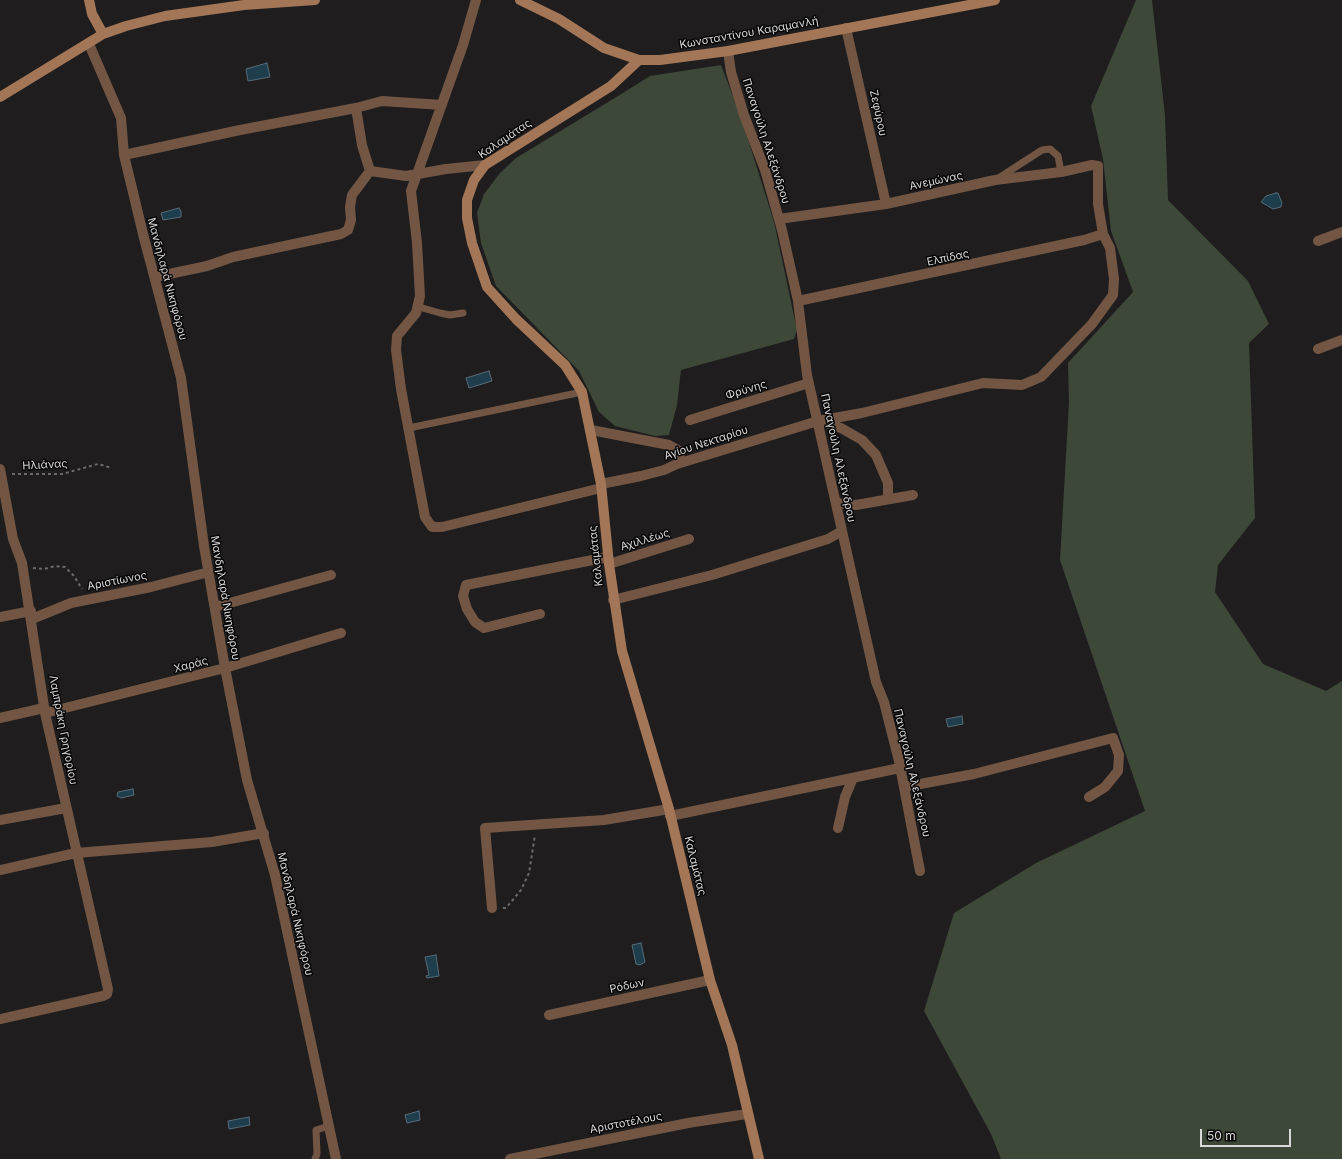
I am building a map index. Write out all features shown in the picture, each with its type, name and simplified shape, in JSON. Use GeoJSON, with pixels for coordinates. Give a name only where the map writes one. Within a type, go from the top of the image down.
{"type":"FeatureCollection","features":[{"type":"Feature","properties":{"kind":"street"},"geometry":{"type":"LineString","coordinates":[[90,0],[92,14],[103,34]]}},
{"type":"Feature","properties":{"kind":"street"},"geometry":{"type":"LineString","coordinates":[[0,98],[103,34],[126,26],[165,16],[244,5],[315,0]]}},
{"type":"Feature","properties":{"kind":"street"},"geometry":{"type":"LineString","coordinates":[[409,428],[401,389],[396,350],[397,336],[416,313],[418,306],[420,283],[417,243],[410,191],[463,45],[476,0]]}},
{"type":"Feature","properties":{"kind":"street","name":"Κωνσταντίνου Καραμανλή"},"geometry":{"type":"LineString","coordinates":[[520,0],[559,19],[604,48],[639,60],[660,60],[728,51],[995,0]]}},
{"type":"Feature","properties":{"kind":"street","name":"Ζεφύρου"},"geometry":{"type":"LineString","coordinates":[[846,28],[886,204]]}},
{"type":"Feature","properties":{"kind":"street","name":"Μανδηλαρά Νικηφόρου"},"geometry":{"type":"LineString","coordinates":[[89,44],[120,118],[124,155],[181,378],[208,572],[247,780],[264,833],[275,875],[336,1159]]}},
{"type":"Feature","properties":{"kind":"street","name":"Παναγούλη Αλεξάνδρου"},"geometry":{"type":"LineString","coordinates":[[728,51],[731,72],[742,108],[765,170],[779,219],[798,301],[809,383],[876,682],[884,702],[900,768],[920,871]]}},
{"type":"Feature","properties":{"kind":"street","name":"Καλαμάτας"},"geometry":{"type":"LineString","coordinates":[[639,60],[611,86],[486,165],[474,180],[467,200],[467,218],[472,243],[487,286],[516,320],[565,365],[582,392],[591,430],[601,486],[608,561],[622,651],[670,812],[710,980],[732,1045],[747,1114],[759,1159]]}},
{"type":"Feature","properties":{"kind":"street"},"geometry":{"type":"LineString","coordinates":[[124,155],[240,130],[356,108],[382,101],[442,105]]}},
{"type":"Feature","properties":{"kind":"street"},"geometry":{"type":"LineString","coordinates":[[356,108],[362,144],[370,171]]}},
{"type":"Feature","properties":{"kind":"street"},"geometry":{"type":"LineString","coordinates":[[370,171],[392,176],[415,175],[486,165]]}},
{"type":"Feature","properties":{"kind":"street","name":"Ανεμώνας"},"geometry":{"type":"LineString","coordinates":[[779,219],[886,204],[995,180],[1061,172],[1092,165],[1098,166]]}},
{"type":"Feature","properties":{"kind":"street","name":"Αγίου Νεκταρίου"},"geometry":{"type":"LineString","coordinates":[[409,428],[425,517],[432,527],[442,527],[664,470],[677,464],[818,421],[862,413],[983,383],[1022,385],[1041,377],[1092,324],[1113,295],[1114,279],[1110,248],[1103,234],[1098,204],[1098,166]]}},
{"type":"Feature","properties":{"kind":"street"},"geometry":{"type":"LineString","coordinates":[[155,277],[207,266],[233,257],[341,234],[348,230],[351,220],[350,207],[352,195],[370,171]]}},
{"type":"Feature","properties":{"kind":"street"},"geometry":{"type":"LineString","coordinates":[[1318,241],[1342,232]]}},
{"type":"Feature","properties":{"kind":"street","name":"Ελπίδας"},"geometry":{"type":"LineString","coordinates":[[798,301],[1069,244],[1103,234]]}},
{"type":"Feature","properties":{"kind":"street"},"geometry":{"type":"LineString","coordinates":[[1318,349],[1342,340]]}},
{"type":"Feature","properties":{"kind":"street","name":"Φρύνης"},"geometry":{"type":"LineString","coordinates":[[690,420],[809,383]]}},
{"type":"Feature","properties":{"kind":"street"},"geometry":{"type":"LineString","coordinates":[[818,421],[842,428],[862,440],[876,455],[888,483],[888,499]]}},
{"type":"Feature","properties":{"kind":"street"},"geometry":{"type":"LineString","coordinates":[[591,430],[669,445],[678,450],[680,458],[677,464]]}},
{"type":"Feature","properties":{"kind":"street","name":"Λαμπράκη Γρηγορίου"},"geometry":{"type":"LineString","coordinates":[[0,471],[2,493],[13,539],[22,563],[45,711],[108,989],[107,994],[0,1019]]}},
{"type":"Feature","properties":{"kind":"street"},"geometry":{"type":"LineString","coordinates":[[836,503],[856,506],[913,495]]}},
{"type":"Feature","properties":{"kind":"street"},"geometry":{"type":"LineString","coordinates":[[613,600],[712,575],[828,539],[842,531]]}},
{"type":"Feature","properties":{"kind":"street","name":"Αχιλλέως"},"geometry":{"type":"LineString","coordinates":[[540,614],[484,628],[475,622],[467,609],[463,596],[466,585],[608,561],[689,539]]}},
{"type":"Feature","properties":{"kind":"street","name":"Αριστίωνος"},"geometry":{"type":"LineString","coordinates":[[0,618],[31,615],[88,598],[151,587],[208,572]]}},
{"type":"Feature","properties":{"kind":"street"},"geometry":{"type":"LineString","coordinates":[[215,607],[331,575]]}},
{"type":"Feature","properties":{"kind":"street","name":"Χαράς"},"geometry":{"type":"LineString","coordinates":[[0,718],[45,711],[225,668],[341,632]]}},
{"type":"Feature","properties":{"kind":"street"},"geometry":{"type":"LineString","coordinates":[[904,787],[974,774],[1113,738],[1119,755],[1118,771],[1105,787],[1089,797]]}},
{"type":"Feature","properties":{"kind":"street"},"geometry":{"type":"LineString","coordinates":[[492,908],[485,828],[604,820],[670,812],[900,768]]}},
{"type":"Feature","properties":{"kind":"street"},"geometry":{"type":"LineString","coordinates":[[838,828],[845,797],[853,778]]}},
{"type":"Feature","properties":{"kind":"street"},"geometry":{"type":"LineString","coordinates":[[0,820],[66,808]]}},
{"type":"Feature","properties":{"kind":"street"},"geometry":{"type":"LineString","coordinates":[[0,870],[76,853],[212,842],[264,833]]}},
{"type":"Feature","properties":{"kind":"street","name":"Ρόδων"},"geometry":{"type":"LineString","coordinates":[[549,1015],[710,980]]}},
{"type":"Feature","properties":{"kind":"street","name":"Αριστοτέλους"},"geometry":{"type":"LineString","coordinates":[[510,1159],[688,1123],[747,1114]]}},
{"type":"Feature","properties":{"kind":"lane"},"geometry":{"type":"LineString","coordinates":[[995,180],[1042,150],[1050,149],[1058,156],[1061,172]]}},
{"type":"Feature","properties":{"kind":"lane"},"geometry":{"type":"LineString","coordinates":[[418,306],[440,313],[463,313]]}},
{"type":"Feature","properties":{"kind":"lane"},"geometry":{"type":"LineString","coordinates":[[409,428],[582,392]]}},
{"type":"Feature","properties":{"kind":"lane"},"geometry":{"type":"LineString","coordinates":[[316,1159],[316,1130],[329,1126]]}},
{"type":"Feature","properties":{"kind":"path","name":"Ηλιάνας"},"geometry":{"type":"LineString","coordinates":[[0,471],[29,475],[62,474],[98,464],[112,468]]}},
{"type":"Feature","properties":{"kind":"path"},"geometry":{"type":"LineString","coordinates":[[22,563],[29,568],[65,567],[74,576],[88,598]]}},
{"type":"Feature","properties":{"kind":"path"},"geometry":{"type":"LineString","coordinates":[[492,908],[506,908],[521,890],[528,873],[532,844],[538,824]]}},
{"type":"Feature","properties":{"kind":"green space"},"geometry":{"type":"Polygon","coordinates":[[[1136,0],[1152,0],[1165,115],[1168,200],[1248,281],[1269,324],[1249,343],[1255,518],[1218,565],[1215,592],[1263,664],[1326,691],[1342,681],[1342,1159],[1001,1159],[991,1134],[924,1011],[954,913],[1036,863],[1145,811],[1060,560],[1069,402],[1068,363],[1133,292],[1111,231],[1103,159],[1091,106],[1136,0]]]}},
{"type":"Feature","properties":{"kind":"green space"},"geometry":{"type":"Polygon","coordinates":[[[721,65],[741,117],[774,222],[797,330],[794,339],[681,370],[677,405],[669,435],[655,436],[615,426],[599,412],[579,371],[496,286],[481,243],[477,213],[484,194],[500,173],[516,158],[650,76],[721,65]]]}},
{"type":"Feature","properties":{"kind":"water"},"geometry":{"type":"Polygon","coordinates":[[[267,63],[270,77],[248,81],[246,69],[267,63]]]}},
{"type":"Feature","properties":{"kind":"water"},"geometry":{"type":"Polygon","coordinates":[[[1278,193],[1282,203],[1281,207],[1273,209],[1261,202],[1266,196],[1278,193]]]}},
{"type":"Feature","properties":{"kind":"water"},"geometry":{"type":"Polygon","coordinates":[[[179,208],[181,211],[181,217],[163,220],[161,213],[179,208]]]}},
{"type":"Feature","properties":{"kind":"water"},"geometry":{"type":"Polygon","coordinates":[[[489,371],[492,381],[469,388],[466,378],[489,371]]]}},
{"type":"Feature","properties":{"kind":"water"},"geometry":{"type":"Polygon","coordinates":[[[962,716],[963,724],[948,727],[946,719],[962,716]]]}},
{"type":"Feature","properties":{"kind":"water"},"geometry":{"type":"Polygon","coordinates":[[[133,789],[134,795],[121,798],[117,796],[118,792],[133,789]]]}},
{"type":"Feature","properties":{"kind":"water"},"geometry":{"type":"Polygon","coordinates":[[[641,943],[645,962],[640,965],[636,964],[632,945],[641,943]]]}},
{"type":"Feature","properties":{"kind":"water"},"geometry":{"type":"Polygon","coordinates":[[[436,955],[439,976],[427,978],[426,976],[429,975],[425,957],[436,955]]]}},
{"type":"Feature","properties":{"kind":"water"},"geometry":{"type":"Polygon","coordinates":[[[419,1111],[420,1120],[407,1123],[405,1115],[419,1111]]]}},
{"type":"Feature","properties":{"kind":"water"},"geometry":{"type":"Polygon","coordinates":[[[249,1117],[250,1125],[229,1129],[228,1121],[249,1117]]]}}]}
